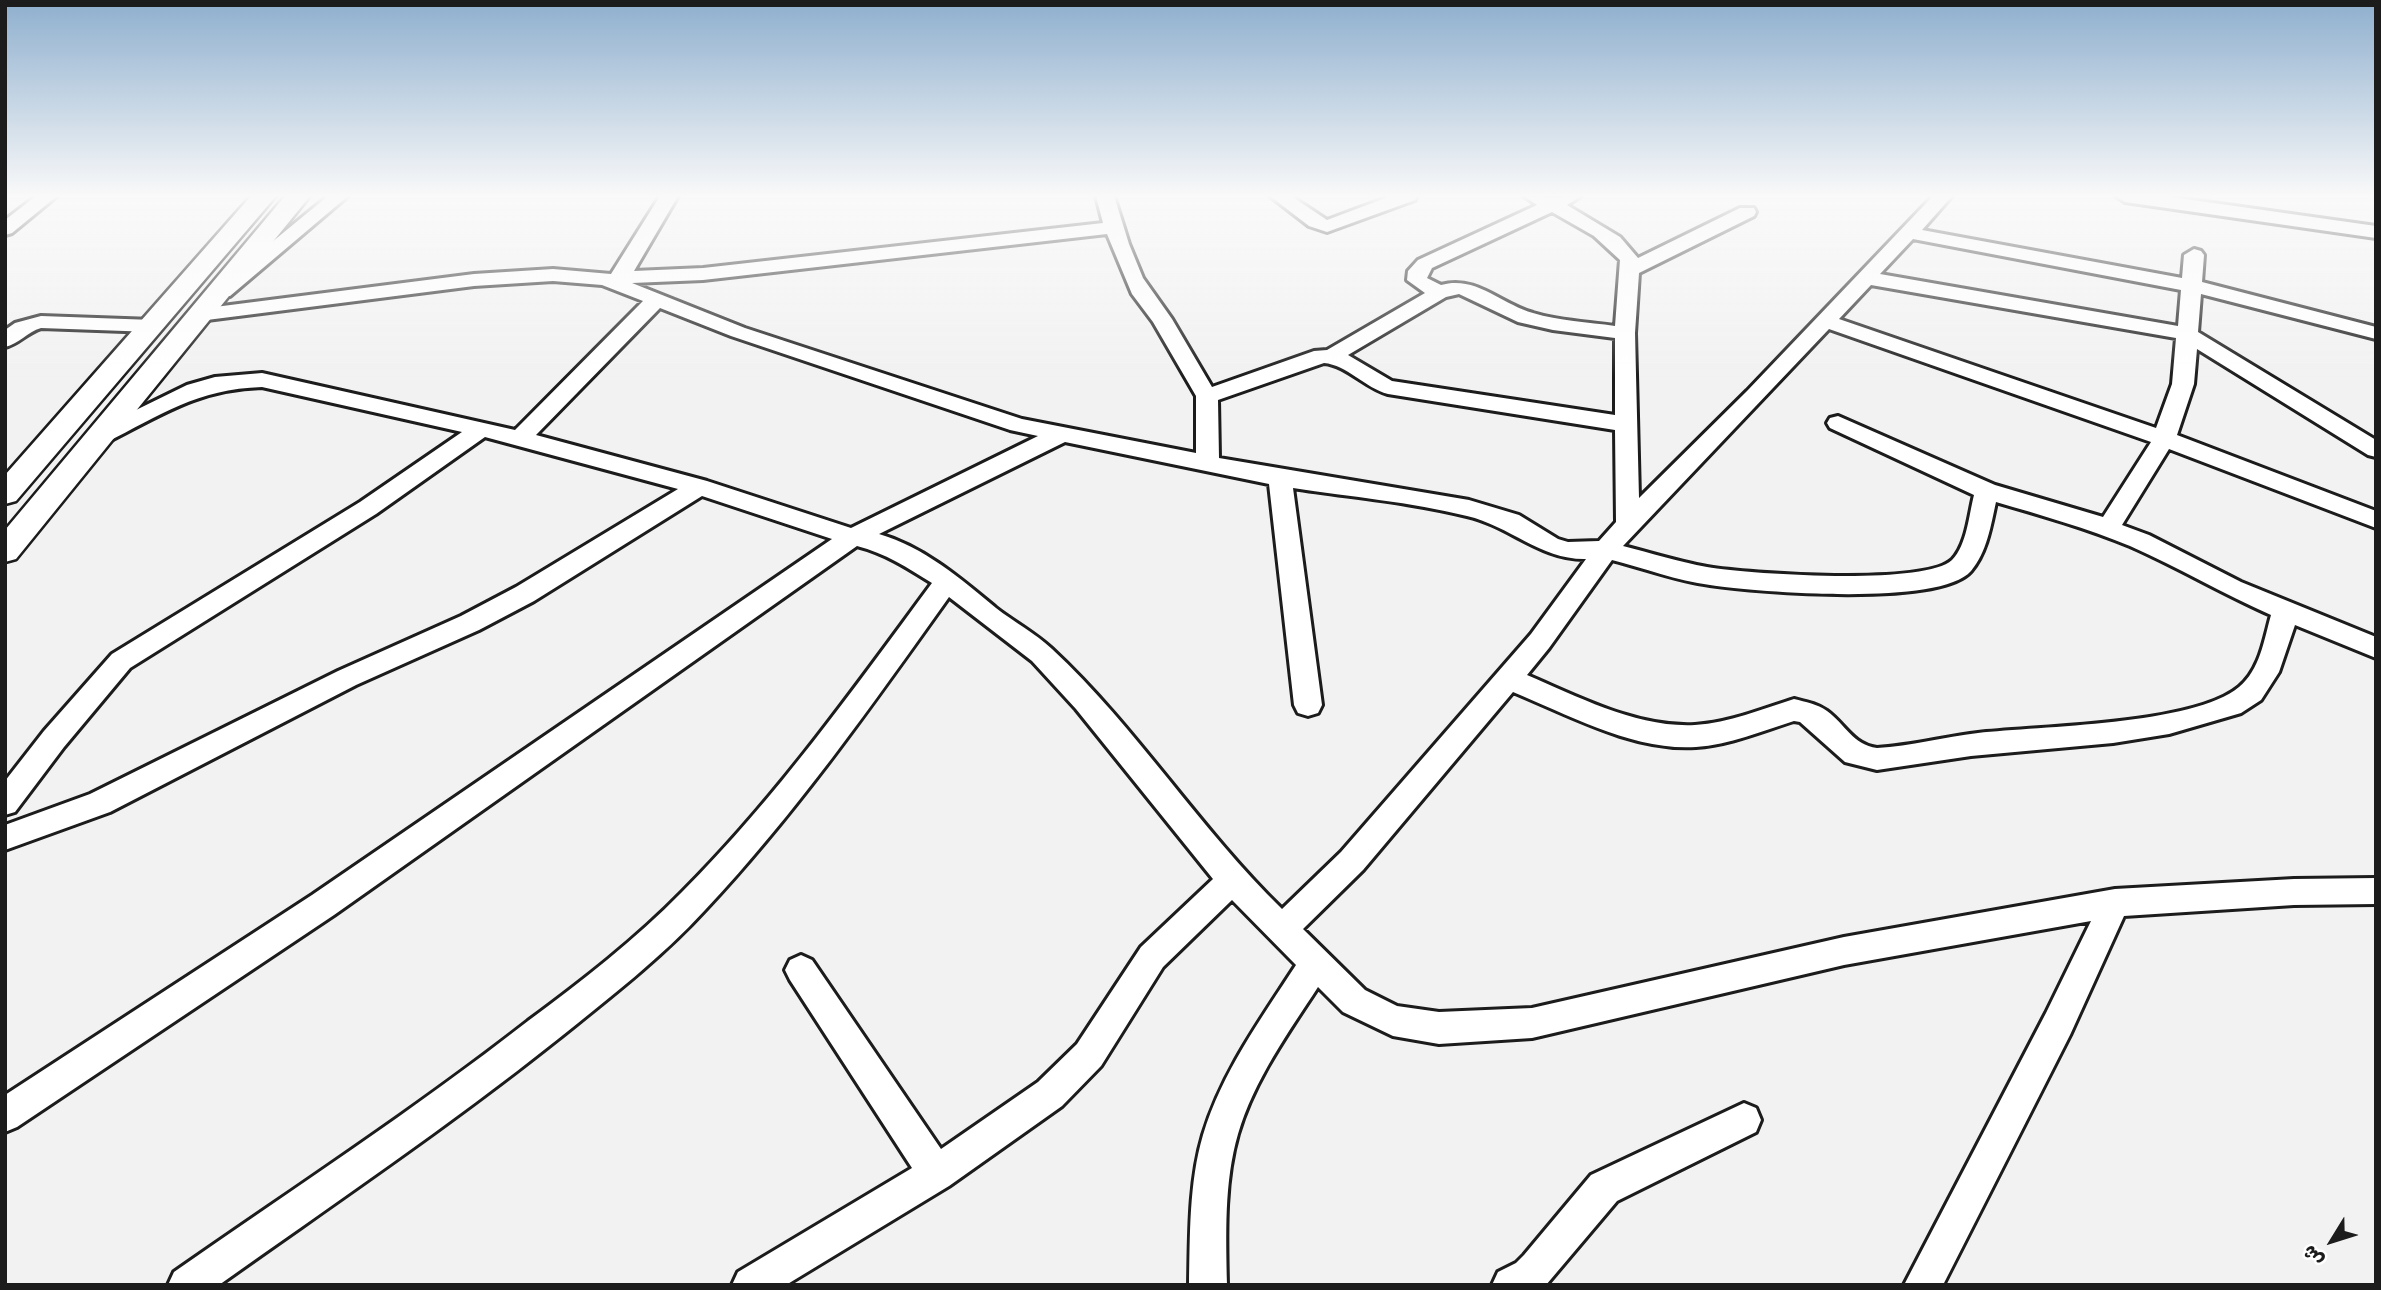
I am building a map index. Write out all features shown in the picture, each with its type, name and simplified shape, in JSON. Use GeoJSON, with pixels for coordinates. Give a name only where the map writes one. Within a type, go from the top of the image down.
{"type":"FeatureCollection","features":[{"type":"Feature","properties":{"kind":"main road"},"geometry":{"type":"LineString","coordinates":[[5,494],[213,256]]}},
{"type":"Feature","properties":{"kind":"main road"},"geometry":{"type":"LineString","coordinates":[[5,551],[248,256]]}},
{"type":"Feature","properties":{"kind":"street"},"geometry":{"type":"LineString","coordinates":[[202,311],[267,256]]}},
{"type":"Feature","properties":{"kind":"street"},"geometry":{"type":"LineString","coordinates":[[618,280],[632,256]]}},
{"type":"Feature","properties":{"kind":"street"},"geometry":{"type":"LineString","coordinates":[[202,311],[474,280],[553,275],[618,280],[704,274],[862,256]]}},
{"type":"Feature","properties":{"kind":"street"},"geometry":{"type":"LineString","coordinates":[[1123,256],[1152,310],[1162,319],[1198,376],[1207,396],[1207,464]]}},
{"type":"Feature","properties":{"kind":"street"},"geometry":{"type":"LineString","coordinates":[[1439,256],[1418,271],[1417,280],[1439,293]]}},
{"type":"Feature","properties":{"kind":"street"},"geometry":{"type":"LineString","coordinates":[[1627,256],[1632,269],[1625,333],[1629,524]]}},
{"type":"Feature","properties":{"kind":"street"},"geometry":{"type":"LineString","coordinates":[[1632,269],[1658,256]]}},
{"type":"Feature","properties":{"kind":"street"},"geometry":{"type":"LineString","coordinates":[[1281,930],[1352,860],[1540,641],[1606,550],[1629,524],[1887,256]]}},
{"type":"Feature","properties":{"kind":"street"},"geometry":{"type":"LineString","coordinates":[[2035,256],[2244,297],[2376,334]]}},
{"type":"Feature","properties":{"kind":"street"},"geometry":{"type":"LineString","coordinates":[[2108,528],[2164,439],[2183,384],[2194,256]]}},
{"type":"Feature","properties":{"kind":"street"},"geometry":{"type":"LineString","coordinates":[[1867,278],[2187,334],[2376,450]]}},
{"type":"Feature","properties":{"kind":"street"},"geometry":{"type":"LineString","coordinates":[[618,280],[656,300],[718,325],[1018,425],[1280,478],[1469,508],[1510,521],[1568,551],[1606,550],[1708,576],[1837,586],[1921,580],[1950,574],[1968,558],[1973,547],[1987,491]]}},
{"type":"Feature","properties":{"kind":"street"},"geometry":{"type":"LineString","coordinates":[[1207,396],[1311,360],[1332,356],[1449,288],[1464,288],[1505,310],[1526,317],[1625,333]]}},
{"type":"Feature","properties":{"kind":"street"},"geometry":{"type":"LineString","coordinates":[[520,438],[656,300]]}},
{"type":"Feature","properties":{"kind":"street"},"geometry":{"type":"LineString","coordinates":[[1826,321],[2164,439],[2376,520]]}},
{"type":"Feature","properties":{"kind":"street"},"geometry":{"type":"LineString","coordinates":[[5,341],[22,327],[41,322],[153,326]]}},
{"type":"Feature","properties":{"kind":"street"},"geometry":{"type":"LineString","coordinates":[[1332,356],[1347,361],[1373,380],[1388,387],[1626,424]]}},
{"type":"Feature","properties":{"kind":"street"},"geometry":{"type":"LineString","coordinates":[[97,439],[192,389],[226,381],[288,384],[333,398],[483,428],[699,487],[853,537],[880,543],[947,581],[1041,654],[1086,701],[1232,880],[1354,1001],[1393,1021],[1439,1028],[1499,1027],[1563,1016],[1844,951],[2115,903],[2294,892],[2376,891]]}},
{"type":"Feature","properties":{"kind":"street"},"geometry":{"type":"LineString","coordinates":[[1838,423],[1987,491],[2108,528],[2285,612],[2376,648]]}},
{"type":"Feature","properties":{"kind":"street"},"geometry":{"type":"LineString","coordinates":[[5,803],[62,729],[121,661],[368,508],[483,428]]}},
{"type":"Feature","properties":{"kind":"street"},"geometry":{"type":"LineString","coordinates":[[5,1115],[333,898],[853,537],[1060,435]]}},
{"type":"Feature","properties":{"kind":"street"},"geometry":{"type":"LineString","coordinates":[[1280,478],[1308,705]]}},
{"type":"Feature","properties":{"kind":"street"},"geometry":{"type":"LineString","coordinates":[[5,838],[100,803],[347,678],[470,623],[570,567],[699,487]]}},
{"type":"Feature","properties":{"kind":"street"},"geometry":{"type":"LineString","coordinates":[[187,1285],[497,1066],[596,989],[661,933],[694,901],[825,749],[947,581]]}},
{"type":"Feature","properties":{"kind":"street"},"geometry":{"type":"LineString","coordinates":[[1507,678],[1638,729],[1663,735],[1698,736],[1794,710],[1805,710],[1819,718],[1856,755],[1883,758],[1974,744],[2095,735],[2167,725],[2225,707],[2242,699],[2259,685],[2269,668],[2285,612]]}},
{"type":"Feature","properties":{"kind":"street"},"geometry":{"type":"LineString","coordinates":[[751,1285],[936,1173],[1050,1094],[1071,1075],[1101,1037],[1152,957],[1232,880]]}},
{"type":"Feature","properties":{"kind":"street"},"geometry":{"type":"LineString","coordinates":[[1923,1285],[2058,1024],[2115,903]]}},
{"type":"Feature","properties":{"kind":"street"},"geometry":{"type":"LineString","coordinates":[[1208,1285],[1213,1186],[1221,1135],[1231,1106],[1268,1038],[1315,963]]}},
{"type":"Feature","properties":{"kind":"street"},"geometry":{"type":"LineString","coordinates":[[801,970],[936,1173]]}},
{"type":"Feature","properties":{"kind":"street"},"geometry":{"type":"LineString","coordinates":[[1511,1285],[1529,1276],[1537,1268],[1604,1188],[1744,1120]]}}]}
